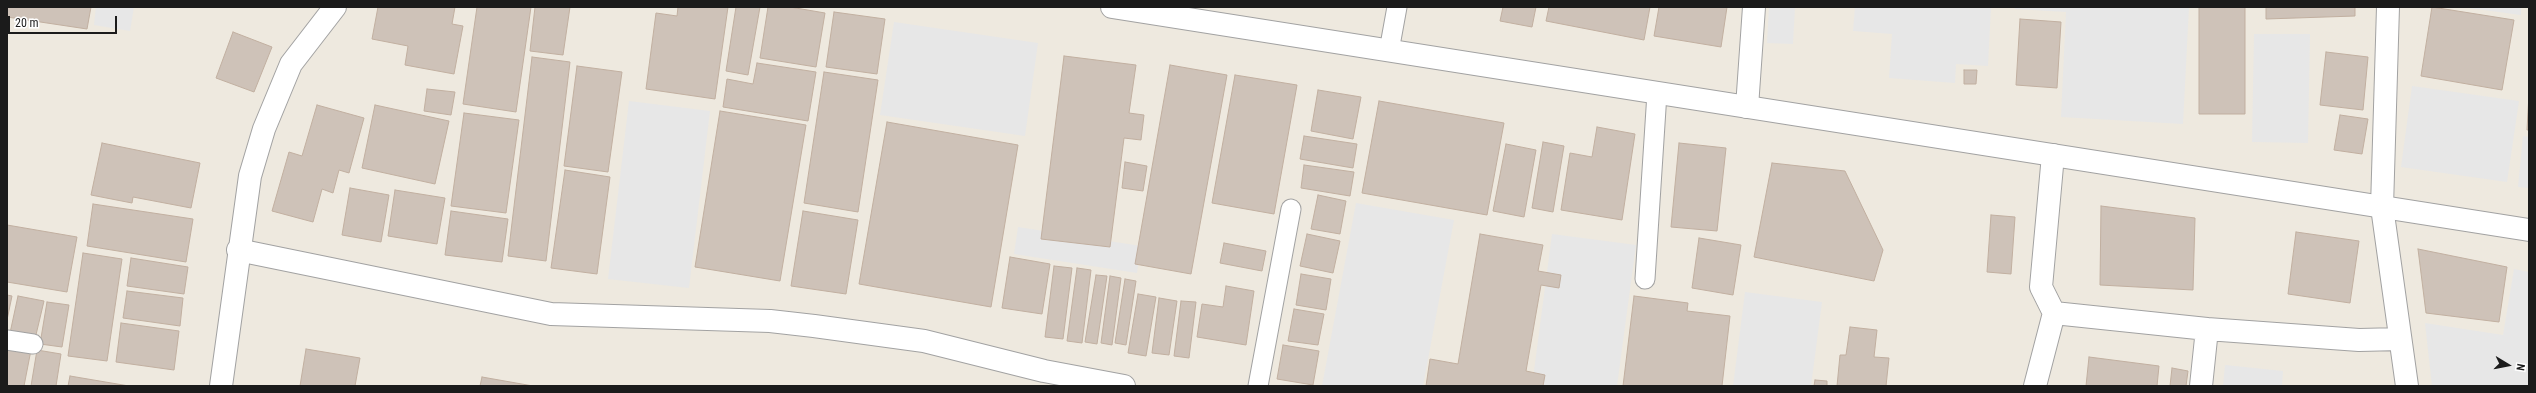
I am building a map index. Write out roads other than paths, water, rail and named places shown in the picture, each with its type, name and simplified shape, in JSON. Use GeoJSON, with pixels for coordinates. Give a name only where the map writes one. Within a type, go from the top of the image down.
{"type":"FeatureCollection","features":[{"type":"Feature","properties":{"kind":"street"},"geometry":{"type":"LineString","coordinates":[[220,386],[238,250],[250,176],[264,128],[291,64],[335,7]]}},
{"type":"Feature","properties":{"kind":"street"},"geometry":{"type":"LineString","coordinates":[[1112,7],[1164,11],[1388,51],[2529,230]]}},
{"type":"Feature","properties":{"kind":"street"},"geometry":{"type":"LineString","coordinates":[[1747,107],[1754,7]]}},
{"type":"Feature","properties":{"kind":"street"},"geometry":{"type":"LineString","coordinates":[[2388,7],[2382,207],[2407,386]]}},
{"type":"Feature","properties":{"kind":"street"},"geometry":{"type":"LineString","coordinates":[[2035,386],[2054,313],[2041,287],[2053,155]]}},
{"type":"Feature","properties":{"kind":"street"},"geometry":{"type":"LineString","coordinates":[[238,250],[551,314],[770,321],[814,326],[924,342],[1044,371],[1124,386]]}},
{"type":"Feature","properties":{"kind":"street"},"geometry":{"type":"LineString","coordinates":[[2054,313],[2207,329],[2360,340],[2400,339]]}},
{"type":"Feature","properties":{"kind":"street"},"geometry":{"type":"LineString","coordinates":[[2201,386],[2207,329]]}},
{"type":"Feature","properties":{"kind":"lane"},"geometry":{"type":"LineString","coordinates":[[1388,51],[1397,7]]}},
{"type":"Feature","properties":{"kind":"lane"},"geometry":{"type":"LineString","coordinates":[[1645,279],[1657,93]]}},
{"type":"Feature","properties":{"kind":"lane"},"geometry":{"type":"LineString","coordinates":[[1258,386],[1291,210]]}},
{"type":"Feature","properties":{"kind":"lane"},"geometry":{"type":"LineString","coordinates":[[7,340],[33,344]]}}]}
